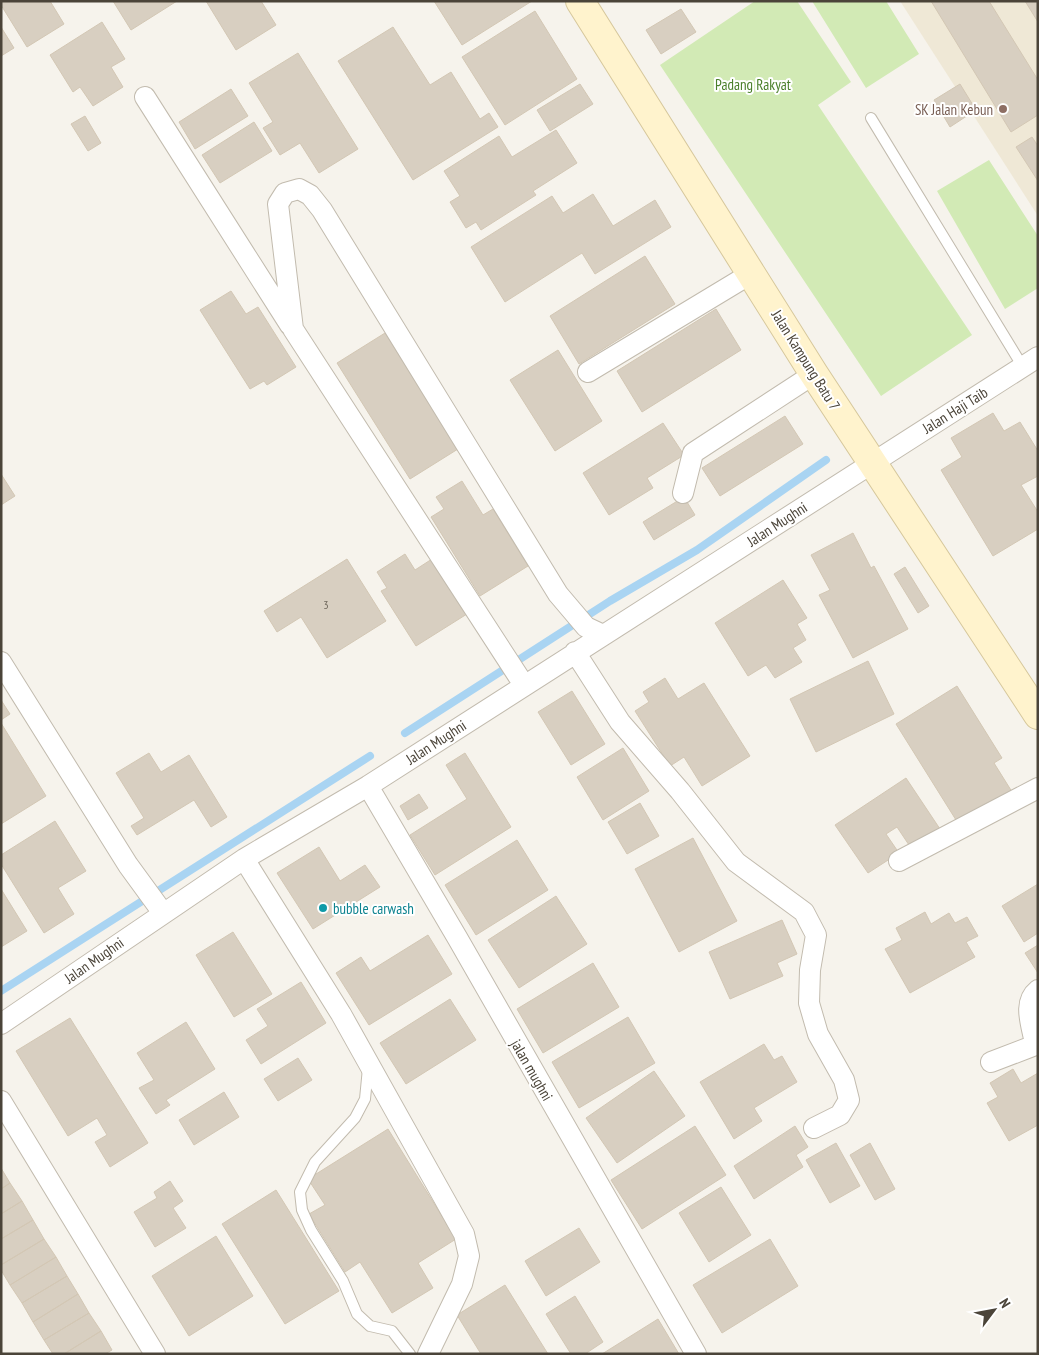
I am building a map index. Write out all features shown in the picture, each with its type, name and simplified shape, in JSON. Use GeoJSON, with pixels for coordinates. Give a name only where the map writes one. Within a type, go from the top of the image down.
{"type":"FeatureCollection","features":[{"type":"Feature","properties":{"kind":"street","name":"Jalan Kampung Batu 7"},"geometry":{"type":"LineString","coordinates":[[580,1],[814,374],[1038,716]]}},
{"type":"Feature","properties":{"kind":"street"},"geometry":{"type":"LineString","coordinates":[[145,97],[521,682]]}},
{"type":"Feature","properties":{"kind":"street"},"geometry":{"type":"LineString","coordinates":[[293,328],[278,204],[285,193],[299,189],[310,196],[322,210],[558,594],[588,625]]}},
{"type":"Feature","properties":{"kind":"street"},"geometry":{"type":"LineString","coordinates":[[588,372],[752,273]]}},
{"type":"Feature","properties":{"kind":"street","name":"Jalan Haji Taib"},"geometry":{"type":"LineString","coordinates":[[872,463],[1030,362]]}},
{"type":"Feature","properties":{"kind":"street"},"geometry":{"type":"LineString","coordinates":[[682,493],[692,453],[814,374]]}},
{"type":"Feature","properties":{"kind":"street","name":"Jalan Mughni"},"geometry":{"type":"LineString","coordinates":[[1,1024],[244,859],[368,786],[521,682],[575,652],[588,625],[872,463]]}},
{"type":"Feature","properties":{"kind":"street"},"geometry":{"type":"LineString","coordinates":[[575,652],[620,722],[649,758],[680,791],[736,862],[793,902],[804,912],[810,923],[816,935],[809,1003],[818,1034],[844,1080],[849,1100],[840,1114],[814,1128]]}},
{"type":"Feature","properties":{"kind":"street"},"geometry":{"type":"LineString","coordinates":[[1,662],[128,865],[162,913]]}},
{"type":"Feature","properties":{"kind":"street","name":"jalan mughni"},"geometry":{"type":"LineString","coordinates":[[368,786],[696,1354]]}},
{"type":"Feature","properties":{"kind":"street"},"geometry":{"type":"LineString","coordinates":[[899,862],[1038,788]]}},
{"type":"Feature","properties":{"kind":"street"},"geometry":{"type":"LineString","coordinates":[[244,859],[368,1062],[464,1234],[469,1256],[462,1284],[428,1354]]}},
{"type":"Feature","properties":{"kind":"street"},"geometry":{"type":"LineString","coordinates":[[991,1062],[1036,1044],[1028,1009],[1031,996],[1038,990]]}},
{"type":"Feature","properties":{"kind":"street"},"geometry":{"type":"LineString","coordinates":[[1,1102],[155,1354]]}},
{"type":"Feature","properties":{"kind":"lane"},"geometry":{"type":"LineString","coordinates":[[872,118],[1030,362]]}},
{"type":"Feature","properties":{"kind":"lane"},"geometry":{"type":"LineString","coordinates":[[368,1062],[365,1099],[355,1118],[315,1162],[300,1192],[302,1210],[311,1230],[342,1281],[357,1314],[370,1326],[392,1331],[410,1354]]}},
{"type":"Feature","properties":{"kind":"shaded area","name":"SK Jalan Kebun"},"geometry":{"type":"Polygon","coordinates":[[[900,1],[1038,1],[1038,216],[900,1]]]}},
{"type":"Feature","properties":{"kind":"green space","name":"Padang Rakyat"},"geometry":{"type":"Polygon","coordinates":[[[755,1],[797,1],[851,82],[818,105],[972,335],[881,396],[660,65],[755,1]]]}},
{"type":"Feature","properties":{"kind":"green space"},"geometry":{"type":"Polygon","coordinates":[[[812,1],[886,1],[919,54],[866,88],[812,1]]]}},
{"type":"Feature","properties":{"kind":"green space"},"geometry":{"type":"Polygon","coordinates":[[[989,160],[1038,236],[1038,288],[1005,309],[937,191],[989,160]]]}},
{"type":"Feature","properties":{"kind":"building"},"geometry":{"type":"Polygon","coordinates":[[[1,1],[50,1],[64,24],[27,47],[1,5],[1,1]]]}},
{"type":"Feature","properties":{"kind":"building"},"geometry":{"type":"Polygon","coordinates":[[[113,1],[177,1],[131,30],[113,1]]]}},
{"type":"Feature","properties":{"kind":"building"},"geometry":{"type":"Polygon","coordinates":[[[206,1],[261,1],[276,25],[236,50],[206,1]]]}},
{"type":"Feature","properties":{"kind":"building"},"geometry":{"type":"Polygon","coordinates":[[[434,1],[532,1],[462,45],[434,1]]]}},
{"type":"Feature","properties":{"kind":"building"},"geometry":{"type":"Polygon","coordinates":[[[931,1],[989,1],[1038,80],[1038,115],[1011,132],[931,1]]]}},
{"type":"Feature","properties":{"kind":"building"},"geometry":{"type":"Polygon","coordinates":[[[1025,1],[1038,1],[1038,22],[1025,1]]]}},
{"type":"Feature","properties":{"kind":"building"},"geometry":{"type":"Polygon","coordinates":[[[681,9],[696,32],[661,54],[646,30],[681,9]]]}},
{"type":"Feature","properties":{"kind":"building"},"geometry":{"type":"Polygon","coordinates":[[[535,11],[577,79],[505,125],[462,57],[535,11]]]}},
{"type":"Feature","properties":{"kind":"building"},"geometry":{"type":"Polygon","coordinates":[[[102,22],[125,59],[111,67],[123,87],[93,106],[80,87],[73,92],[50,55],[102,22]]]}},
{"type":"Feature","properties":{"kind":"building"},"geometry":{"type":"Polygon","coordinates":[[[1,27],[14,48],[1,56],[1,27]]]}},
{"type":"Feature","properties":{"kind":"building"},"geometry":{"type":"Polygon","coordinates":[[[393,27],[430,85],[451,72],[480,119],[489,113],[498,127],[413,180],[338,61],[393,27]]]}},
{"type":"Feature","properties":{"kind":"building"},"geometry":{"type":"Polygon","coordinates":[[[298,53],[358,149],[319,173],[300,143],[280,155],[263,128],[273,122],[249,83],[298,53]]]}},
{"type":"Feature","properties":{"kind":"building"},"geometry":{"type":"Polygon","coordinates":[[[580,84],[593,104],[550,131],[537,110],[580,84]]]}},
{"type":"Feature","properties":{"kind":"building"},"geometry":{"type":"Polygon","coordinates":[[[960,84],[976,110],[950,127],[934,100],[960,84]]]}},
{"type":"Feature","properties":{"kind":"building"},"geometry":{"type":"Polygon","coordinates":[[[231,89],[248,116],[195,149],[179,122],[231,89]]]}},
{"type":"Feature","properties":{"kind":"building"},"geometry":{"type":"Polygon","coordinates":[[[85,116],[101,143],[88,151],[71,124],[85,116]]]}},
{"type":"Feature","properties":{"kind":"building"},"geometry":{"type":"Polygon","coordinates":[[[254,122],[272,151],[220,183],[202,155],[254,122]]]}},
{"type":"Feature","properties":{"kind":"building"},"geometry":{"type":"Polygon","coordinates":[[[556,130],[577,163],[533,191],[536,195],[481,230],[476,222],[466,228],[450,202],[460,196],[444,171],[499,136],[512,157],[556,130]]]}},
{"type":"Feature","properties":{"kind":"building"},"geometry":{"type":"Polygon","coordinates":[[[1032,137],[1038,146],[1038,181],[1016,147],[1032,137]]]}},
{"type":"Feature","properties":{"kind":"building"},"geometry":{"type":"Polygon","coordinates":[[[593,194],[613,226],[655,200],[671,227],[595,274],[582,253],[505,302],[471,247],[552,196],[563,213],[593,194]]]}},
{"type":"Feature","properties":{"kind":"building"},"geometry":{"type":"Polygon","coordinates":[[[645,256],[675,304],[579,364],[550,316],[645,256]]]}},
{"type":"Feature","properties":{"kind":"building"},"geometry":{"type":"Polygon","coordinates":[[[231,291],[246,314],[258,307],[296,367],[267,385],[264,381],[250,389],[200,310],[231,291]]]}},
{"type":"Feature","properties":{"kind":"building"},"geometry":{"type":"Polygon","coordinates":[[[716,309],[741,350],[642,412],[617,371],[716,309]]]}},
{"type":"Feature","properties":{"kind":"building"},"geometry":{"type":"Polygon","coordinates":[[[385,333],[458,449],[410,479],[337,363],[385,333]]]}},
{"type":"Feature","properties":{"kind":"building"},"geometry":{"type":"Polygon","coordinates":[[[558,350],[602,421],[555,451],[510,380],[558,350]]]}},
{"type":"Feature","properties":{"kind":"building"},"geometry":{"type":"Polygon","coordinates":[[[993,413],[1004,431],[1020,422],[1038,451],[1038,476],[1021,485],[1038,512],[1038,529],[993,556],[941,470],[962,457],[951,438],[993,413]]]}},
{"type":"Feature","properties":{"kind":"building"},"geometry":{"type":"Polygon","coordinates":[[[785,416],[803,444],[720,496],[702,468],[785,416]]]}},
{"type":"Feature","properties":{"kind":"building"},"geometry":{"type":"Polygon","coordinates":[[[663,423],[684,455],[647,478],[653,488],[609,515],[583,473],[663,423]]]}},
{"type":"Feature","properties":{"kind":"building"},"geometry":{"type":"Polygon","coordinates":[[[1,474],[15,496],[1,505],[1,474]]]}},
{"type":"Feature","properties":{"kind":"building"},"geometry":{"type":"Polygon","coordinates":[[[462,481],[483,515],[493,509],[528,566],[480,596],[431,517],[444,509],[436,497],[462,481]]]}},
{"type":"Feature","properties":{"kind":"building"},"geometry":{"type":"Polygon","coordinates":[[[684,497],[695,515],[654,540],[643,522],[684,497]]]}},
{"type":"Feature","properties":{"kind":"building"},"geometry":{"type":"Polygon","coordinates":[[[853,533],[871,568],[874,566],[908,629],[853,658],[819,595],[830,590],[811,555],[853,533]]]}},
{"type":"Feature","properties":{"kind":"building"},"geometry":{"type":"Polygon","coordinates":[[[405,554],[415,570],[432,559],[467,614],[416,646],[381,591],[387,588],[377,572],[405,554]]]}},
{"type":"Feature","properties":{"kind":"building"},"geometry":{"type":"Polygon","coordinates":[[[347,559],[386,621],[327,658],[301,617],[277,632],[264,611],[347,559]]]}},
{"type":"Feature","properties":{"kind":"building"},"geometry":{"type":"Polygon","coordinates":[[[905,567],[929,606],[918,613],[894,574],[905,567]]]}},
{"type":"Feature","properties":{"kind":"building"},"geometry":{"type":"Polygon","coordinates":[[[783,580],[807,618],[797,624],[806,640],[793,648],[802,662],[775,678],[766,665],[748,676],[715,623],[783,580]]]}},
{"type":"Feature","properties":{"kind":"building"},"geometry":{"type":"Polygon","coordinates":[[[868,661],[894,714],[816,752],[790,699],[868,661]]]}},
{"type":"Feature","properties":{"kind":"building"},"geometry":{"type":"Polygon","coordinates":[[[665,678],[678,699],[704,683],[750,756],[702,786],[684,757],[670,766],[635,711],[649,702],[643,692],[665,678]]]}},
{"type":"Feature","properties":{"kind":"building"},"geometry":{"type":"Polygon","coordinates":[[[957,686],[1002,758],[994,763],[1014,795],[961,828],[896,724],[957,686]]]}},
{"type":"Feature","properties":{"kind":"building"},"geometry":{"type":"Polygon","coordinates":[[[572,691],[605,744],[571,765],[538,712],[572,691]]]}},
{"type":"Feature","properties":{"kind":"building"},"geometry":{"type":"Polygon","coordinates":[[[1,700],[10,714],[1,720],[1,700]]]}},
{"type":"Feature","properties":{"kind":"building"},"geometry":{"type":"Polygon","coordinates":[[[1,723],[46,796],[1,824],[1,723]]]}},
{"type":"Feature","properties":{"kind":"building"},"geometry":{"type":"Polygon","coordinates":[[[623,748],[649,791],[603,820],[577,777],[623,748]]]}},
{"type":"Feature","properties":{"kind":"building"},"geometry":{"type":"Polygon","coordinates":[[[149,753],[161,772],[189,755],[227,817],[211,827],[194,800],[137,835],[131,826],[144,818],[116,773],[149,753]]]}},
{"type":"Feature","properties":{"kind":"building"},"geometry":{"type":"Polygon","coordinates":[[[465,753],[511,827],[435,875],[410,835],[467,799],[446,765],[465,753]]]}},
{"type":"Feature","properties":{"kind":"building"},"geometry":{"type":"Polygon","coordinates":[[[906,778],[942,832],[913,851],[897,827],[886,834],[899,853],[868,873],[835,825],[906,778]]]}},
{"type":"Feature","properties":{"kind":"building"},"geometry":{"type":"Polygon","coordinates":[[[419,794],[428,808],[408,820],[400,806],[419,794]]]}},
{"type":"Feature","properties":{"kind":"building"},"geometry":{"type":"Polygon","coordinates":[[[640,803],[659,836],[627,854],[608,822],[640,803]]]}},
{"type":"Feature","properties":{"kind":"building"},"geometry":{"type":"Polygon","coordinates":[[[55,821],[86,871],[58,888],[74,914],[44,933],[1,864],[1,855],[55,821]]]}},
{"type":"Feature","properties":{"kind":"building"},"geometry":{"type":"Polygon","coordinates":[[[693,838],[737,921],[679,952],[635,869],[693,838]]]}},
{"type":"Feature","properties":{"kind":"building"},"geometry":{"type":"Polygon","coordinates":[[[517,840],[548,890],[476,935],[445,885],[517,840]]]}},
{"type":"Feature","properties":{"kind":"building","name":"bubble carwash"},"geometry":{"type":"Polygon","coordinates":[[[319,847],[340,881],[365,865],[380,887],[313,929],[277,873],[319,847]]]}},
{"type":"Feature","properties":{"kind":"building"},"geometry":{"type":"Polygon","coordinates":[[[1038,884],[1038,933],[1024,942],[1002,906],[1038,884]]]}},
{"type":"Feature","properties":{"kind":"building"},"geometry":{"type":"Polygon","coordinates":[[[1,889],[27,931],[1,947],[1,889]]]}},
{"type":"Feature","properties":{"kind":"building"},"geometry":{"type":"Polygon","coordinates":[[[556,896],[587,944],[519,988],[488,940],[556,896]]]}},
{"type":"Feature","properties":{"kind":"building"},"geometry":{"type":"Polygon","coordinates":[[[925,912],[931,924],[949,913],[955,923],[967,917],[978,936],[966,942],[975,957],[910,993],[885,949],[902,940],[896,928],[925,912]]]}},
{"type":"Feature","properties":{"kind":"building"},"geometry":{"type":"Polygon","coordinates":[[[782,920],[797,954],[777,963],[783,976],[730,999],[709,952],[782,920]]]}},
{"type":"Feature","properties":{"kind":"building"},"geometry":{"type":"Polygon","coordinates":[[[233,932],[272,994],[234,1017],[196,955],[233,932]]]}},
{"type":"Feature","properties":{"kind":"building"},"geometry":{"type":"Polygon","coordinates":[[[428,935],[452,974],[369,1025],[336,973],[361,957],[370,971],[428,935]]]}},
{"type":"Feature","properties":{"kind":"building"},"geometry":{"type":"Polygon","coordinates":[[[1038,945],[1038,973],[1025,953],[1038,945]]]}},
{"type":"Feature","properties":{"kind":"building"},"geometry":{"type":"Polygon","coordinates":[[[593,963],[619,1007],[543,1053],[517,1009],[593,963]]]}},
{"type":"Feature","properties":{"kind":"building"},"geometry":{"type":"Polygon","coordinates":[[[301,982],[326,1023],[261,1064],[246,1040],[268,1026],[257,1009],[301,982]]]}},
{"type":"Feature","properties":{"kind":"building"},"geometry":{"type":"Polygon","coordinates":[[[450,999],[476,1040],[406,1084],[380,1043],[450,999]]]}},
{"type":"Feature","properties":{"kind":"building"},"geometry":{"type":"Polygon","coordinates":[[[628,1017],[655,1063],[579,1108],[552,1062],[628,1017]]]}},
{"type":"Feature","properties":{"kind":"building"},"geometry":{"type":"Polygon","coordinates":[[[70,1018],[148,1143],[110,1167],[95,1142],[107,1135],[97,1118],[68,1136],[16,1051],[70,1018]]]}},
{"type":"Feature","properties":{"kind":"building"},"geometry":{"type":"Polygon","coordinates":[[[186,1022],[215,1069],[166,1100],[170,1105],[156,1114],[139,1088],[154,1080],[137,1053],[186,1022]]]}},
{"type":"Feature","properties":{"kind":"building"},"geometry":{"type":"Polygon","coordinates":[[[764,1044],[774,1060],[782,1056],[797,1082],[754,1108],[762,1121],[734,1139],[700,1082],[764,1044]]]}},
{"type":"Feature","properties":{"kind":"building"},"geometry":{"type":"Polygon","coordinates":[[[298,1058],[312,1080],[278,1101],[264,1079],[298,1058]]]}},
{"type":"Feature","properties":{"kind":"building"},"geometry":{"type":"Polygon","coordinates":[[[1013,1069],[1021,1083],[1038,1073],[1038,1125],[1009,1141],[987,1103],[998,1097],[990,1083],[1013,1069]]]}},
{"type":"Feature","properties":{"kind":"building"},"geometry":{"type":"Polygon","coordinates":[[[654,1071],[685,1116],[617,1163],[586,1118],[654,1071]]]}},
{"type":"Feature","properties":{"kind":"building"},"geometry":{"type":"Polygon","coordinates":[[[224,1092],[239,1117],[194,1145],[179,1120],[224,1092]]]}},
{"type":"Feature","properties":{"kind":"building"},"geometry":{"type":"Polygon","coordinates":[[[695,1126],[726,1175],[642,1229],[611,1180],[695,1126]]]}},
{"type":"Feature","properties":{"kind":"building"},"geometry":{"type":"Polygon","coordinates":[[[795,1126],[808,1147],[796,1155],[803,1167],[754,1199],[734,1166],[795,1126]]]}},
{"type":"Feature","properties":{"kind":"building"},"geometry":{"type":"Polygon","coordinates":[[[388,1129],[456,1239],[418,1263],[433,1288],[392,1313],[360,1262],[345,1272],[309,1214],[325,1205],[308,1179],[388,1129]]]}},
{"type":"Feature","properties":{"kind":"building"},"geometry":{"type":"Polygon","coordinates":[[[836,1143],[860,1186],[830,1203],[806,1160],[836,1143]]]}},
{"type":"Feature","properties":{"kind":"building"},"geometry":{"type":"Polygon","coordinates":[[[870,1143],[895,1189],[875,1200],[850,1155],[870,1143]]]}},
{"type":"Feature","properties":{"kind":"building"},"geometry":{"type":"Polygon","coordinates":[[[1,1168],[10,1183],[1,1189],[1,1168]]]}},
{"type":"Feature","properties":{"kind":"building"},"geometry":{"type":"Polygon","coordinates":[[[170,1181],[183,1201],[173,1208],[186,1228],[155,1247],[134,1212],[157,1198],[154,1192],[170,1181]]]}},
{"type":"Feature","properties":{"kind":"building"},"geometry":{"type":"Polygon","coordinates":[[[10,1183],[22,1201],[1,1214],[1,1189],[10,1183]]]}},
{"type":"Feature","properties":{"kind":"building"},"geometry":{"type":"Polygon","coordinates":[[[721,1187],[751,1235],[709,1262],[679,1213],[721,1187]]]}},
{"type":"Feature","properties":{"kind":"building"},"geometry":{"type":"Polygon","coordinates":[[[276,1190],[339,1291],[285,1324],[222,1224],[276,1190]]]}},
{"type":"Feature","properties":{"kind":"building"},"geometry":{"type":"Polygon","coordinates":[[[22,1201],[33,1220],[1,1239],[1,1214],[22,1201]]]}},
{"type":"Feature","properties":{"kind":"building"},"geometry":{"type":"Polygon","coordinates":[[[33,1220],[44,1239],[1,1265],[1,1239],[33,1220]]]}},
{"type":"Feature","properties":{"kind":"building"},"geometry":{"type":"Polygon","coordinates":[[[579,1228],[600,1262],[546,1296],[525,1261],[579,1228]]]}},
{"type":"Feature","properties":{"kind":"building"},"geometry":{"type":"Polygon","coordinates":[[[216,1236],[253,1296],[189,1336],[152,1276],[216,1236]]]}},
{"type":"Feature","properties":{"kind":"building"},"geometry":{"type":"Polygon","coordinates":[[[44,1239],[56,1257],[10,1285],[1,1270],[1,1265],[44,1239]]]}},
{"type":"Feature","properties":{"kind":"building"},"geometry":{"type":"Polygon","coordinates":[[[770,1239],[798,1286],[722,1333],[693,1285],[770,1239]]]}},
{"type":"Feature","properties":{"kind":"building"},"geometry":{"type":"Polygon","coordinates":[[[56,1257],[67,1276],[22,1303],[10,1285],[56,1257]]]}},
{"type":"Feature","properties":{"kind":"building"},"geometry":{"type":"Polygon","coordinates":[[[67,1276],[78,1294],[33,1322],[22,1303],[67,1276]]]}},
{"type":"Feature","properties":{"kind":"building"},"geometry":{"type":"Polygon","coordinates":[[[505,1285],[548,1354],[481,1354],[457,1315],[505,1285]]]}},
{"type":"Feature","properties":{"kind":"building"},"geometry":{"type":"Polygon","coordinates":[[[78,1294],[89,1313],[44,1340],[33,1322],[78,1294]]]}},
{"type":"Feature","properties":{"kind":"building"},"geometry":{"type":"Polygon","coordinates":[[[575,1296],[603,1342],[585,1354],[571,1354],[546,1314],[575,1296]]]}},
{"type":"Feature","properties":{"kind":"building"},"geometry":{"type":"Polygon","coordinates":[[[89,1313],[101,1331],[64,1354],[53,1354],[44,1340],[89,1313]]]}},
{"type":"Feature","properties":{"kind":"building"},"geometry":{"type":"Polygon","coordinates":[[[658,1319],[679,1354],[602,1354],[658,1319]]]}},
{"type":"Feature","properties":{"kind":"building"},"geometry":{"type":"Polygon","coordinates":[[[101,1331],[112,1350],[105,1354],[64,1354],[101,1331]]]}},
{"type":"Feature","properties":{"kind":"waterway"},"geometry":{"type":"LineString","coordinates":[[405,733],[610,601],[697,550],[826,460]]}},
{"type":"Feature","properties":{"kind":"waterway"},"geometry":{"type":"LineString","coordinates":[[1,991],[370,756]]}},
{"type":"Feature","properties":{"kind":"place","name":"SK Jalan Kebun"},"geometry":{"type":"Point","coordinates":[1003,109]}},
{"type":"Feature","properties":{"kind":"place","name":"bubble carwash"},"geometry":{"type":"Point","coordinates":[323,908]}}]}
